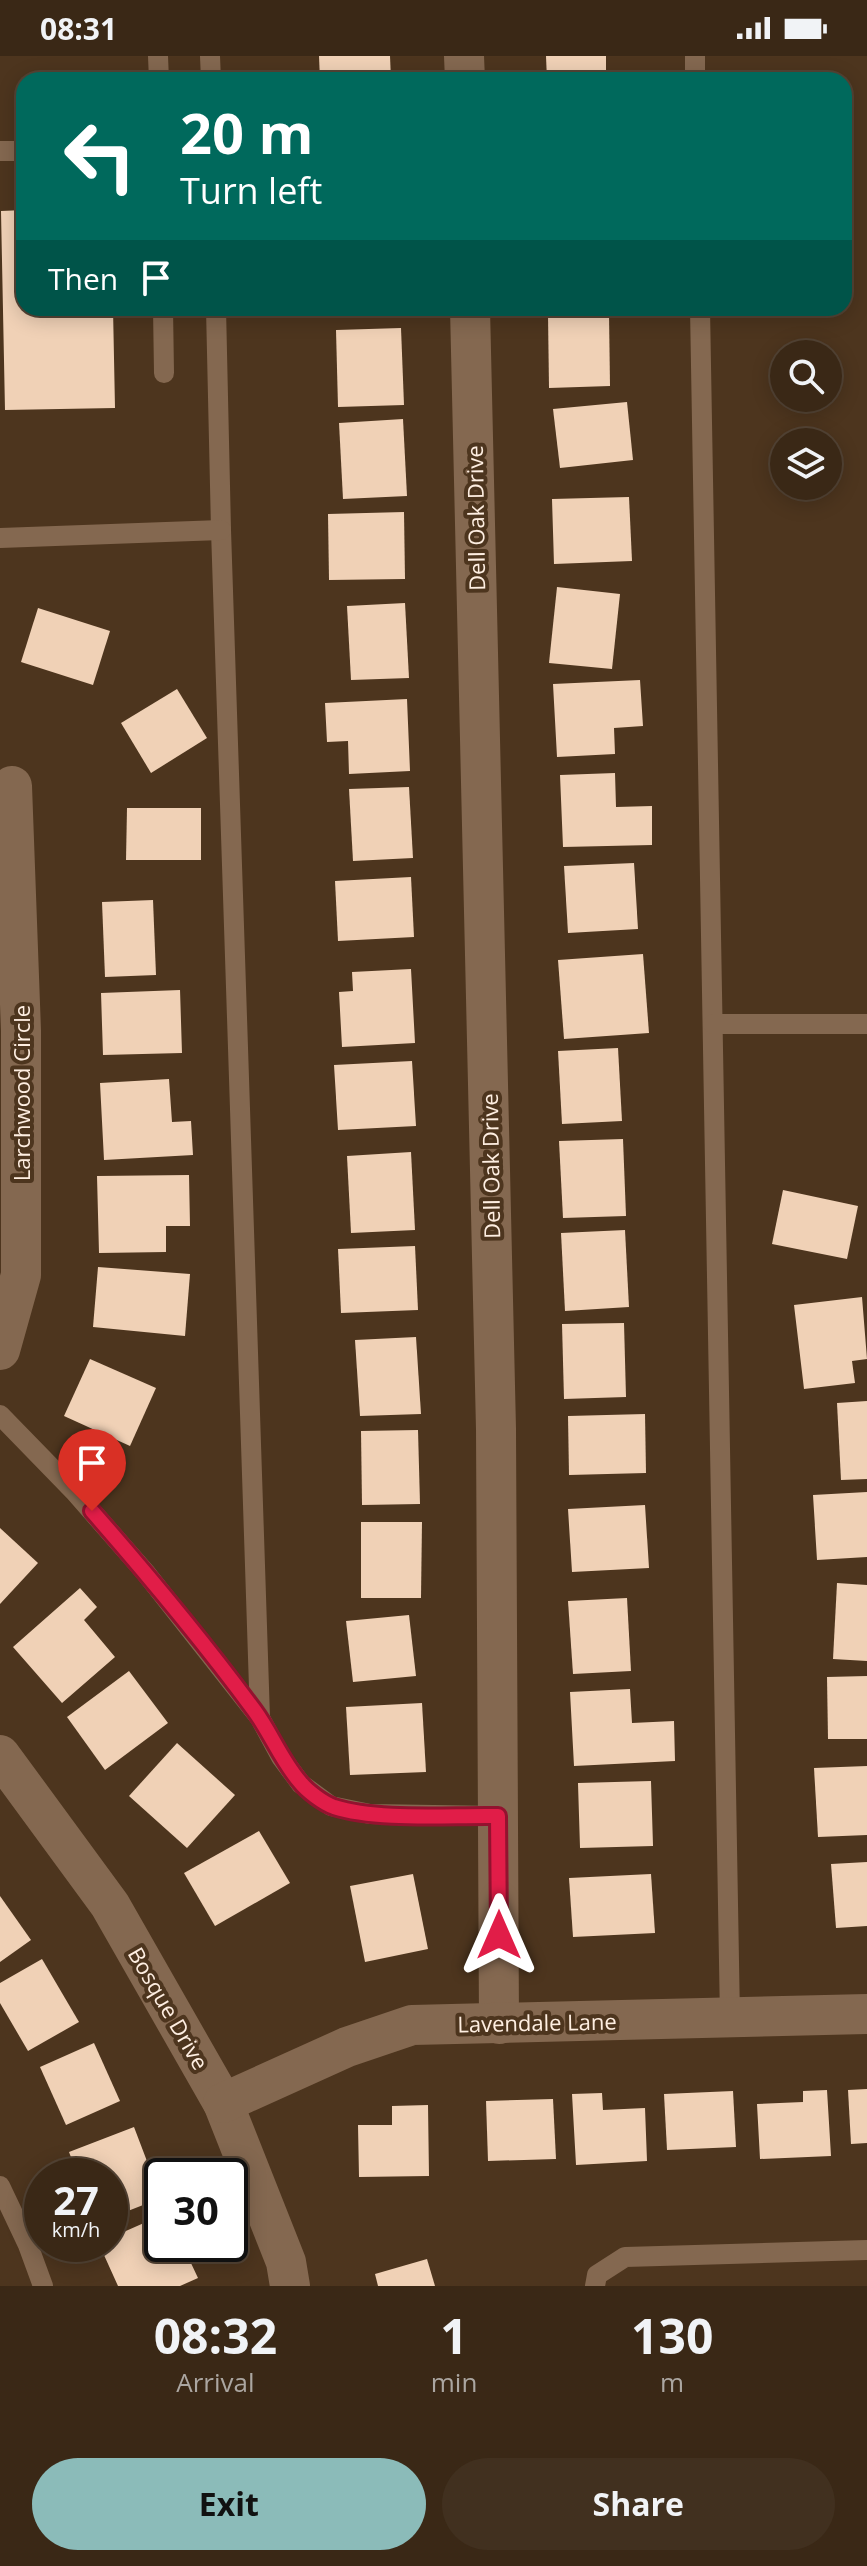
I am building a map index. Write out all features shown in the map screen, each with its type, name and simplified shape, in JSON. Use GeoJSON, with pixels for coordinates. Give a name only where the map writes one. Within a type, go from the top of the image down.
{"type":"FeatureCollection","features":[{"type":"Feature","properties":{"kind":"street","name":"Dell Oak Drive"},"geometry":{"type":"LineString","coordinates":[[470,316],[496,1429],[499,2024]]}},
{"type":"Feature","properties":{"kind":"street","name":"Larchwood Circle"},"geometry":{"type":"LineString","coordinates":[[0,1350],[21,1275],[21,1031],[12,786]]}},
{"type":"Feature","properties":{"kind":"street","name":"Bosque Drive"},"geometry":{"type":"LineString","coordinates":[[0,1755],[110,1905],[223,2103],[286,2262],[290,2286]]}},
{"type":"Feature","properties":{"kind":"street","name":"Lavendale Lane"},"geometry":{"type":"LineString","coordinates":[[223,2103],[347,2047],[412,2025],[867,2014]]}},
{"type":"Feature","properties":{"kind":"lane"},"geometry":{"type":"LineString","coordinates":[[163,316],[164,373]]}},
{"type":"Feature","properties":{"kind":"lane"},"geometry":{"type":"LineString","coordinates":[[216,316],[260,1718]]}},
{"type":"Feature","properties":{"kind":"lane"},"geometry":{"type":"LineString","coordinates":[[700,316],[730,2018]]}},
{"type":"Feature","properties":{"kind":"lane"},"geometry":{"type":"LineString","coordinates":[[0,538],[221,530]]}},
{"type":"Feature","properties":{"kind":"lane"},"geometry":{"type":"LineString","coordinates":[[713,1024],[867,1024]]}},
{"type":"Feature","properties":{"kind":"lane"},"geometry":{"type":"LineString","coordinates":[[0,1415],[74,1491],[145,1572],[260,1718],[281,1757],[301,1784],[331,1806],[370,1814],[498,1816]]}},
{"type":"Feature","properties":{"kind":"lane"},"geometry":{"type":"LineString","coordinates":[[0,2186],[28,2245],[43,2286]]}},
{"type":"Feature","properties":{"kind":"lane"},"geometry":{"type":"LineString","coordinates":[[595,2286],[597,2275],[625,2257],[867,2250]]}},
{"type":"Feature","properties":{"kind":"building"},"geometry":{"type":"Polygon","coordinates":[[[319,56],[390,56],[391,72],[320,72],[319,56]]]}},
{"type":"Feature","properties":{"kind":"building"},"geometry":{"type":"Polygon","coordinates":[[[546,56],[606,56],[606,72],[547,72],[546,56]]]}},
{"type":"Feature","properties":{"kind":"building"},"geometry":{"type":"Polygon","coordinates":[[[16,210],[16,316],[113,316],[115,408],[5,410],[1,211],[16,210]]]}},
{"type":"Feature","properties":{"kind":"building"},"geometry":{"type":"Polygon","coordinates":[[[548,316],[609,316],[610,386],[549,388],[548,316]]]}},
{"type":"Feature","properties":{"kind":"building"},"geometry":{"type":"Polygon","coordinates":[[[401,328],[404,405],[338,407],[336,330],[401,328]]]}},
{"type":"Feature","properties":{"kind":"building"},"geometry":{"type":"Polygon","coordinates":[[[627,402],[633,460],[560,468],[553,409],[627,402]]]}},
{"type":"Feature","properties":{"kind":"building"},"geometry":{"type":"Polygon","coordinates":[[[403,419],[407,496],[343,499],[339,423],[403,419]]]}},
{"type":"Feature","properties":{"kind":"building"},"geometry":{"type":"Polygon","coordinates":[[[629,497],[632,561],[554,564],[552,499],[629,497]]]}},
{"type":"Feature","properties":{"kind":"building"},"geometry":{"type":"Polygon","coordinates":[[[404,512],[405,579],[329,580],[328,514],[404,512]]]}},
{"type":"Feature","properties":{"kind":"building"},"geometry":{"type":"Polygon","coordinates":[[[557,587],[620,594],[612,669],[549,663],[557,587]]]}},
{"type":"Feature","properties":{"kind":"building"},"geometry":{"type":"Polygon","coordinates":[[[405,603],[409,678],[351,680],[347,606],[405,603]]]}},
{"type":"Feature","properties":{"kind":"building"},"geometry":{"type":"Polygon","coordinates":[[[38,608],[110,631],[93,685],[21,662],[38,608]]]}},
{"type":"Feature","properties":{"kind":"building"},"geometry":{"type":"Polygon","coordinates":[[[640,680],[643,726],[614,728],[615,754],[557,757],[553,684],[640,680]]]}},
{"type":"Feature","properties":{"kind":"building"},"geometry":{"type":"Polygon","coordinates":[[[177,689],[207,738],[151,773],[121,723],[177,689]]]}},
{"type":"Feature","properties":{"kind":"building"},"geometry":{"type":"Polygon","coordinates":[[[407,699],[410,771],[349,774],[348,741],[327,742],[325,703],[407,699]]]}},
{"type":"Feature","properties":{"kind":"building"},"geometry":{"type":"Polygon","coordinates":[[[615,773],[616,807],[652,806],[652,845],[563,847],[560,775],[615,773]]]}},
{"type":"Feature","properties":{"kind":"building"},"geometry":{"type":"Polygon","coordinates":[[[409,787],[413,858],[353,861],[349,789],[409,787]]]}},
{"type":"Feature","properties":{"kind":"building"},"geometry":{"type":"Polygon","coordinates":[[[127,808],[201,808],[201,860],[126,860],[127,808]]]}},
{"type":"Feature","properties":{"kind":"building"},"geometry":{"type":"Polygon","coordinates":[[[634,863],[638,929],[568,933],[564,866],[634,863]]]}},
{"type":"Feature","properties":{"kind":"building"},"geometry":{"type":"Polygon","coordinates":[[[411,877],[414,937],[338,941],[335,881],[411,877]]]}},
{"type":"Feature","properties":{"kind":"building"},"geometry":{"type":"Polygon","coordinates":[[[153,900],[156,975],[105,977],[102,902],[153,900]]]}},
{"type":"Feature","properties":{"kind":"building"},"geometry":{"type":"Polygon","coordinates":[[[643,954],[649,1033],[564,1039],[558,960],[643,954]]]}},
{"type":"Feature","properties":{"kind":"building"},"geometry":{"type":"Polygon","coordinates":[[[411,969],[415,1043],[342,1047],[339,992],[353,991],[352,972],[411,969]]]}},
{"type":"Feature","properties":{"kind":"building"},"geometry":{"type":"Polygon","coordinates":[[[180,990],[182,1053],[103,1055],[101,993],[180,990]]]}},
{"type":"Feature","properties":{"kind":"building"},"geometry":{"type":"Polygon","coordinates":[[[618,1048],[622,1121],[562,1124],[558,1051],[618,1048]]]}},
{"type":"Feature","properties":{"kind":"building"},"geometry":{"type":"Polygon","coordinates":[[[412,1061],[416,1126],[338,1130],[334,1065],[412,1061]]]}},
{"type":"Feature","properties":{"kind":"building"},"geometry":{"type":"Polygon","coordinates":[[[169,1079],[172,1122],[191,1121],[193,1155],[104,1160],[100,1083],[169,1079]]]}},
{"type":"Feature","properties":{"kind":"building"},"geometry":{"type":"Polygon","coordinates":[[[623,1139],[626,1216],[563,1218],[559,1141],[623,1139]]]}},
{"type":"Feature","properties":{"kind":"building"},"geometry":{"type":"Polygon","coordinates":[[[411,1152],[415,1230],[351,1233],[347,1156],[411,1152]]]}},
{"type":"Feature","properties":{"kind":"building"},"geometry":{"type":"Polygon","coordinates":[[[189,1175],[190,1226],[166,1226],[166,1252],[99,1253],[97,1176],[189,1175]]]}},
{"type":"Feature","properties":{"kind":"building"},"geometry":{"type":"Polygon","coordinates":[[[783,1190],[858,1206],[847,1259],[772,1244],[783,1190]]]}},
{"type":"Feature","properties":{"kind":"building"},"geometry":{"type":"Polygon","coordinates":[[[625,1230],[629,1307],[565,1311],[561,1233],[625,1230]]]}},
{"type":"Feature","properties":{"kind":"building"},"geometry":{"type":"Polygon","coordinates":[[[415,1246],[418,1310],[341,1313],[338,1249],[415,1246]]]}},
{"type":"Feature","properties":{"kind":"building"},"geometry":{"type":"Polygon","coordinates":[[[98,1267],[190,1274],[185,1336],[93,1327],[98,1267]]]}},
{"type":"Feature","properties":{"kind":"building"},"geometry":{"type":"Polygon","coordinates":[[[862,1297],[867,1359],[852,1361],[855,1383],[804,1389],[794,1305],[862,1297]]]}},
{"type":"Feature","properties":{"kind":"building"},"geometry":{"type":"Polygon","coordinates":[[[624,1323],[626,1397],[564,1399],[562,1324],[624,1323]]]}},
{"type":"Feature","properties":{"kind":"building"},"geometry":{"type":"Polygon","coordinates":[[[416,1337],[421,1414],[360,1416],[355,1340],[416,1337]]]}},
{"type":"Feature","properties":{"kind":"building"},"geometry":{"type":"Polygon","coordinates":[[[90,1359],[156,1388],[130,1446],[64,1416],[90,1359]]]}},
{"type":"Feature","properties":{"kind":"building"},"geometry":{"type":"Polygon","coordinates":[[[867,1401],[867,1479],[841,1480],[837,1403],[867,1401]]]}},
{"type":"Feature","properties":{"kind":"building"},"geometry":{"type":"Polygon","coordinates":[[[645,1414],[646,1473],[569,1475],[568,1416],[645,1414]]]}},
{"type":"Feature","properties":{"kind":"building"},"geometry":{"type":"Polygon","coordinates":[[[418,1430],[420,1504],[362,1505],[361,1431],[418,1430]]]}},
{"type":"Feature","properties":{"kind":"building"},"geometry":{"type":"Polygon","coordinates":[[[867,1492],[867,1557],[817,1560],[813,1495],[867,1492]]]}},
{"type":"Feature","properties":{"kind":"building"},"geometry":{"type":"Polygon","coordinates":[[[645,1505],[649,1568],[572,1572],[568,1509],[645,1505]]]}},
{"type":"Feature","properties":{"kind":"building"},"geometry":{"type":"Polygon","coordinates":[[[361,1522],[422,1522],[421,1598],[361,1598],[361,1522]]]}},
{"type":"Feature","properties":{"kind":"building"},"geometry":{"type":"Polygon","coordinates":[[[0,1528],[38,1563],[0,1604],[0,1528]]]}},
{"type":"Feature","properties":{"kind":"building"},"geometry":{"type":"Polygon","coordinates":[[[837,1583],[867,1585],[867,1661],[833,1659],[837,1583]]]}},
{"type":"Feature","properties":{"kind":"building"},"geometry":{"type":"Polygon","coordinates":[[[80,1588],[97,1607],[84,1620],[115,1657],[62,1703],[13,1647],[80,1588]]]}},
{"type":"Feature","properties":{"kind":"building"},"geometry":{"type":"Polygon","coordinates":[[[627,1598],[631,1671],[573,1674],[568,1601],[627,1598]]]}},
{"type":"Feature","properties":{"kind":"building"},"geometry":{"type":"Polygon","coordinates":[[[409,1615],[416,1676],[353,1682],[346,1621],[409,1615]]]}},
{"type":"Feature","properties":{"kind":"building"},"geometry":{"type":"Polygon","coordinates":[[[129,1671],[168,1723],[105,1770],[67,1717],[129,1671]]]}},
{"type":"Feature","properties":{"kind":"building"},"geometry":{"type":"Polygon","coordinates":[[[867,1676],[867,1739],[828,1739],[827,1677],[867,1676]]]}},
{"type":"Feature","properties":{"kind":"building"},"geometry":{"type":"Polygon","coordinates":[[[630,1689],[632,1723],[674,1721],[675,1761],[574,1766],[570,1692],[630,1689]]]}},
{"type":"Feature","properties":{"kind":"building"},"geometry":{"type":"Polygon","coordinates":[[[422,1703],[426,1772],[350,1775],[346,1707],[422,1703]]]}},
{"type":"Feature","properties":{"kind":"building"},"geometry":{"type":"Polygon","coordinates":[[[177,1743],[235,1795],[187,1848],[129,1796],[177,1743]]]}},
{"type":"Feature","properties":{"kind":"building"},"geometry":{"type":"Polygon","coordinates":[[[867,1766],[867,1835],[818,1837],[814,1768],[867,1766]]]}},
{"type":"Feature","properties":{"kind":"building"},"geometry":{"type":"Polygon","coordinates":[[[651,1781],[653,1846],[580,1848],[578,1783],[651,1781]]]}},
{"type":"Feature","properties":{"kind":"building"},"geometry":{"type":"Polygon","coordinates":[[[259,1831],[290,1883],[215,1926],[184,1873],[259,1831]]]}},
{"type":"Feature","properties":{"kind":"building"},"geometry":{"type":"Polygon","coordinates":[[[867,1862],[867,1926],[836,1928],[831,1864],[867,1862]]]}},
{"type":"Feature","properties":{"kind":"building"},"geometry":{"type":"Polygon","coordinates":[[[413,1874],[428,1949],[365,1962],[350,1886],[413,1874]]]}},
{"type":"Feature","properties":{"kind":"building"},"geometry":{"type":"Polygon","coordinates":[[[651,1874],[655,1933],[573,1937],[569,1878],[651,1874]]]}},
{"type":"Feature","properties":{"kind":"building"},"geometry":{"type":"Polygon","coordinates":[[[0,1896],[31,1940],[0,1962],[0,1896]]]}},
{"type":"Feature","properties":{"kind":"building"},"geometry":{"type":"Polygon","coordinates":[[[42,1959],[79,2022],[28,2051],[0,2003],[0,1983],[42,1959]]]}},
{"type":"Feature","properties":{"kind":"building"},"geometry":{"type":"Polygon","coordinates":[[[94,2043],[120,2101],[66,2125],[40,2067],[94,2043]]]}},
{"type":"Feature","properties":{"kind":"building"},"geometry":{"type":"Polygon","coordinates":[[[867,2089],[867,2143],[851,2144],[848,2090],[867,2089]]]}},
{"type":"Feature","properties":{"kind":"building"},"geometry":{"type":"Polygon","coordinates":[[[827,2090],[831,2156],[760,2159],[757,2104],[803,2102],[803,2091],[827,2090]]]}},
{"type":"Feature","properties":{"kind":"building"},"geometry":{"type":"Polygon","coordinates":[[[733,2091],[736,2147],[667,2150],[664,2094],[733,2091]]]}},
{"type":"Feature","properties":{"kind":"building"},"geometry":{"type":"Polygon","coordinates":[[[602,2093],[603,2110],[645,2108],[647,2161],[576,2165],[572,2094],[602,2093]]]}},
{"type":"Feature","properties":{"kind":"building"},"geometry":{"type":"Polygon","coordinates":[[[553,2099],[556,2159],[488,2161],[486,2101],[553,2099]]]}},
{"type":"Feature","properties":{"kind":"building"},"geometry":{"type":"Polygon","coordinates":[[[428,2105],[429,2176],[359,2177],[358,2125],[392,2125],[392,2106],[428,2105]]]}},
{"type":"Feature","properties":{"kind":"building"},"geometry":{"type":"Polygon","coordinates":[[[134,2127],[146,2158],[144,2205],[128,2211],[128,2158],[71,2158],[69,2152],[134,2127]]]}},
{"type":"Feature","properties":{"kind":"building"},"geometry":{"type":"Polygon","coordinates":[[[144,2223],[144,2262],[190,2262],[198,2278],[180,2286],[118,2286],[107,2262],[128,2262],[128,2230],[144,2223]]]}},
{"type":"Feature","properties":{"kind":"building"},"geometry":{"type":"Polygon","coordinates":[[[427,2259],[435,2286],[378,2286],[375,2274],[427,2259]]]}},
{"type":"Feature","properties":{"kind":"route"},"geometry":{"type":"LineString","coordinates":[[92,1511],[222,1667],[260,1718],[281,1757],[301,1784],[331,1806],[370,1814],[498,1816],[499,1935]]}}]}
